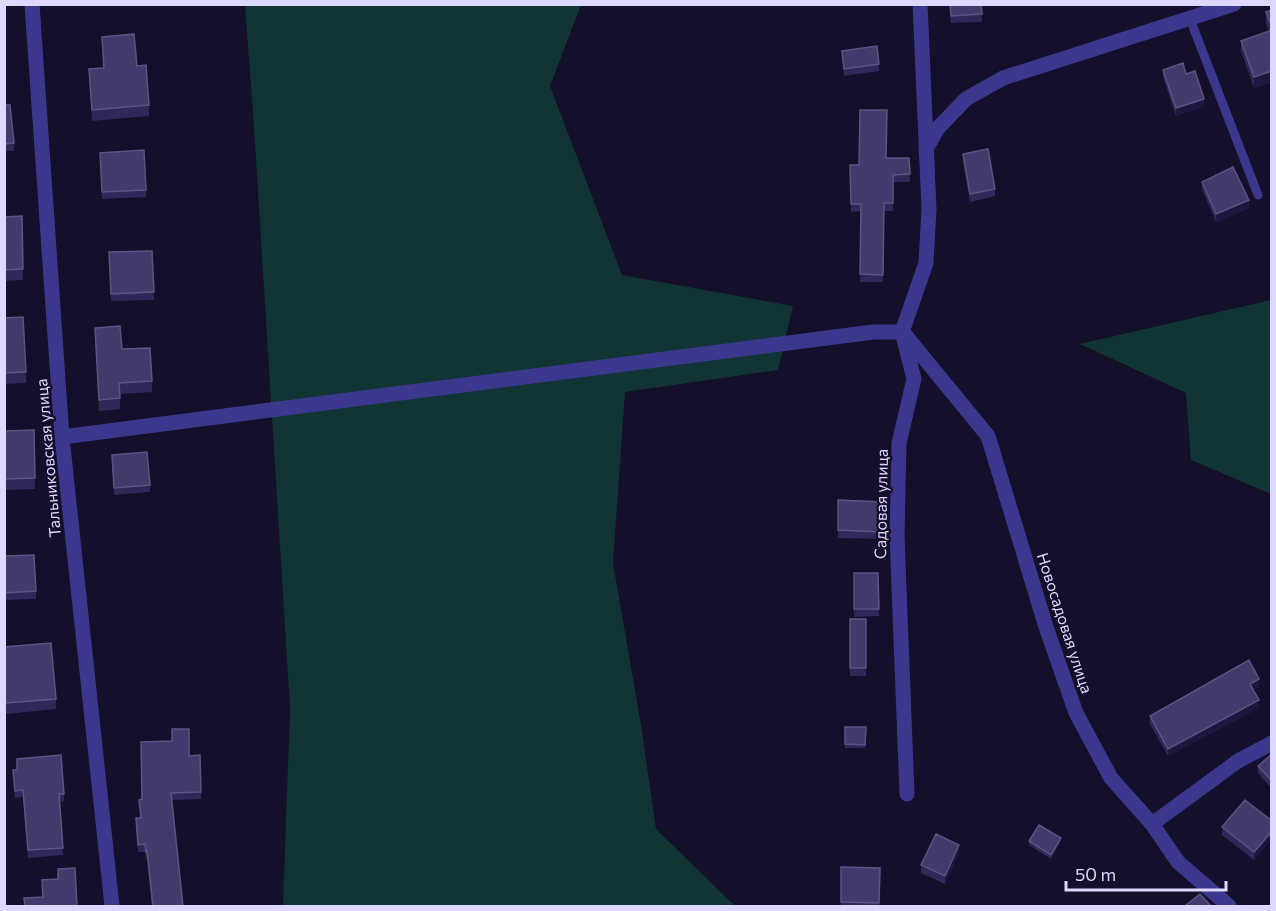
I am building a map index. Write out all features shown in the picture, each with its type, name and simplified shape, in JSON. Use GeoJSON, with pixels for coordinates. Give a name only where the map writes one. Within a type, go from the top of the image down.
{"type":"FeatureCollection","features":[{"type":"Feature","properties":{"kind":"street","name":"Тальниковская улица"},"geometry":{"type":"LineString","coordinates":[[32,4],[62,437],[112,906]]}},
{"type":"Feature","properties":{"kind":"street"},"geometry":{"type":"LineString","coordinates":[[62,437],[873,332],[902,332],[926,263],[929,209],[920,4]]}},
{"type":"Feature","properties":{"kind":"street"},"geometry":{"type":"LineString","coordinates":[[926,149],[938,128],[966,99],[1003,78],[1234,4]]}},
{"type":"Feature","properties":{"kind":"street","name":"Садовая улица"},"geometry":{"type":"LineString","coordinates":[[902,332],[914,380],[899,443],[897,536],[907,794]]}},
{"type":"Feature","properties":{"kind":"street","name":"Новосадовая улица"},"geometry":{"type":"LineString","coordinates":[[902,332],[988,436],[1046,627],[1076,713],[1111,778],[1152,824],[1178,862],[1228,906]]}},
{"type":"Feature","properties":{"kind":"street"},"geometry":{"type":"LineString","coordinates":[[1152,824],[1238,761],[1272,743]]}},
{"type":"Feature","properties":{"kind":"lane"},"geometry":{"type":"LineString","coordinates":[[1190,19],[1258,195]]}},
{"type":"Feature","properties":{"kind":"green space"},"geometry":{"type":"Polygon","coordinates":[[[245,5],[581,5],[550,86],[622,275],[793,306],[778,370],[625,392],[613,563],[656,829],[735,906],[283,906],[290,708],[245,5]]]}},
{"type":"Feature","properties":{"kind":"green space"},"geometry":{"type":"Polygon","coordinates":[[[1271,300],[1271,494],[1191,460],[1186,393],[1080,344],[1271,300]]]}},
{"type":"Feature","properties":{"kind":"building"},"geometry":{"type":"Polygon","coordinates":[[[950,4],[981,4],[982,14],[951,16],[950,4]]]}},
{"type":"Feature","properties":{"kind":"building"},"geometry":{"type":"Polygon","coordinates":[[[1272,10],[1272,28],[1266,12],[1272,10]]]}},
{"type":"Feature","properties":{"kind":"building"},"geometry":{"type":"Polygon","coordinates":[[[1272,30],[1272,71],[1254,77],[1241,41],[1272,30]]]}},
{"type":"Feature","properties":{"kind":"building"},"geometry":{"type":"Polygon","coordinates":[[[134,34],[137,66],[146,65],[149,105],[92,110],[89,69],[104,68],[102,37],[134,34]]]}},
{"type":"Feature","properties":{"kind":"building"},"geometry":{"type":"Polygon","coordinates":[[[877,46],[879,64],[844,69],[842,51],[877,46]]]}},
{"type":"Feature","properties":{"kind":"building"},"geometry":{"type":"Polygon","coordinates":[[[1183,63],[1186,74],[1195,71],[1204,99],[1176,108],[1163,70],[1183,63]]]}},
{"type":"Feature","properties":{"kind":"building"},"geometry":{"type":"Polygon","coordinates":[[[4,105],[10,105],[14,143],[4,144],[4,105]]]}},
{"type":"Feature","properties":{"kind":"building"},"geometry":{"type":"Polygon","coordinates":[[[860,110],[887,110],[886,158],[909,158],[910,174],[893,175],[893,203],[884,203],[883,275],[860,274],[861,204],[851,204],[850,165],[859,165],[860,110]]]}},
{"type":"Feature","properties":{"kind":"building"},"geometry":{"type":"Polygon","coordinates":[[[988,149],[995,189],[970,194],[963,154],[988,149]]]}},
{"type":"Feature","properties":{"kind":"building"},"geometry":{"type":"Polygon","coordinates":[[[144,150],[146,190],[102,192],[100,153],[144,150]]]}},
{"type":"Feature","properties":{"kind":"building"},"geometry":{"type":"Polygon","coordinates":[[[1233,167],[1249,200],[1216,214],[1202,182],[1233,167]]]}},
{"type":"Feature","properties":{"kind":"building"},"geometry":{"type":"Polygon","coordinates":[[[22,216],[23,269],[4,270],[4,217],[22,216]]]}},
{"type":"Feature","properties":{"kind":"building"},"geometry":{"type":"Polygon","coordinates":[[[152,251],[154,292],[111,294],[109,252],[152,251]]]}},
{"type":"Feature","properties":{"kind":"building"},"geometry":{"type":"Polygon","coordinates":[[[23,317],[26,372],[4,373],[4,318],[23,317]]]}},
{"type":"Feature","properties":{"kind":"building"},"geometry":{"type":"Polygon","coordinates":[[[120,326],[122,349],[150,348],[152,381],[119,383],[120,398],[99,400],[95,328],[120,326]]]}},
{"type":"Feature","properties":{"kind":"building"},"geometry":{"type":"Polygon","coordinates":[[[34,430],[35,478],[4,479],[4,431],[34,430]]]}},
{"type":"Feature","properties":{"kind":"building"},"geometry":{"type":"Polygon","coordinates":[[[147,452],[150,485],[114,488],[112,455],[147,452]]]}},
{"type":"Feature","properties":{"kind":"building"},"geometry":{"type":"Polygon","coordinates":[[[838,500],[883,502],[881,532],[838,530],[838,500]]]}},
{"type":"Feature","properties":{"kind":"building"},"geometry":{"type":"Polygon","coordinates":[[[34,555],[36,591],[4,593],[4,556],[34,555]]]}},
{"type":"Feature","properties":{"kind":"building"},"geometry":{"type":"Polygon","coordinates":[[[854,573],[878,573],[879,609],[854,609],[854,573]]]}},
{"type":"Feature","properties":{"kind":"building"},"geometry":{"type":"Polygon","coordinates":[[[850,619],[866,619],[866,668],[850,668],[850,619]]]}},
{"type":"Feature","properties":{"kind":"building"},"geometry":{"type":"Polygon","coordinates":[[[51,643],[56,699],[6,703],[4,647],[51,643]]]}},
{"type":"Feature","properties":{"kind":"building"},"geometry":{"type":"Polygon","coordinates":[[[1249,660],[1259,679],[1250,684],[1259,700],[1168,749],[1150,716],[1249,660]]]}},
{"type":"Feature","properties":{"kind":"building"},"geometry":{"type":"Polygon","coordinates":[[[845,727],[866,727],[865,745],[845,744],[845,727]]]}},
{"type":"Feature","properties":{"kind":"building"},"geometry":{"type":"Polygon","coordinates":[[[172,729],[189,729],[189,756],[200,755],[201,792],[171,793],[183,906],[153,906],[147,851],[145,844],[138,845],[136,818],[141,818],[139,800],[142,799],[141,742],[172,741],[172,729]]]}},
{"type":"Feature","properties":{"kind":"building"},"geometry":{"type":"Polygon","coordinates":[[[1272,754],[1272,781],[1258,766],[1272,754]]]}},
{"type":"Feature","properties":{"kind":"building"},"geometry":{"type":"Polygon","coordinates":[[[61,755],[64,794],[59,794],[63,848],[28,850],[23,790],[15,791],[13,770],[17,770],[17,759],[61,755]]]}},
{"type":"Feature","properties":{"kind":"building"},"geometry":{"type":"Polygon","coordinates":[[[1245,800],[1272,821],[1272,831],[1254,852],[1222,827],[1245,800]]]}},
{"type":"Feature","properties":{"kind":"building"},"geometry":{"type":"Polygon","coordinates":[[[1039,825],[1061,838],[1051,855],[1029,841],[1039,825]]]}},
{"type":"Feature","properties":{"kind":"building"},"geometry":{"type":"Polygon","coordinates":[[[936,834],[959,845],[945,876],[921,865],[936,834]]]}},
{"type":"Feature","properties":{"kind":"building"},"geometry":{"type":"Polygon","coordinates":[[[841,867],[880,868],[879,903],[841,902],[841,867]]]}},
{"type":"Feature","properties":{"kind":"building"},"geometry":{"type":"Polygon","coordinates":[[[75,868],[77,906],[25,906],[24,898],[43,897],[42,880],[58,879],[58,869],[75,868]]]}},
{"type":"Feature","properties":{"kind":"building"},"geometry":{"type":"Polygon","coordinates":[[[1200,894],[1211,906],[1185,906],[1200,894]]]}}]}
